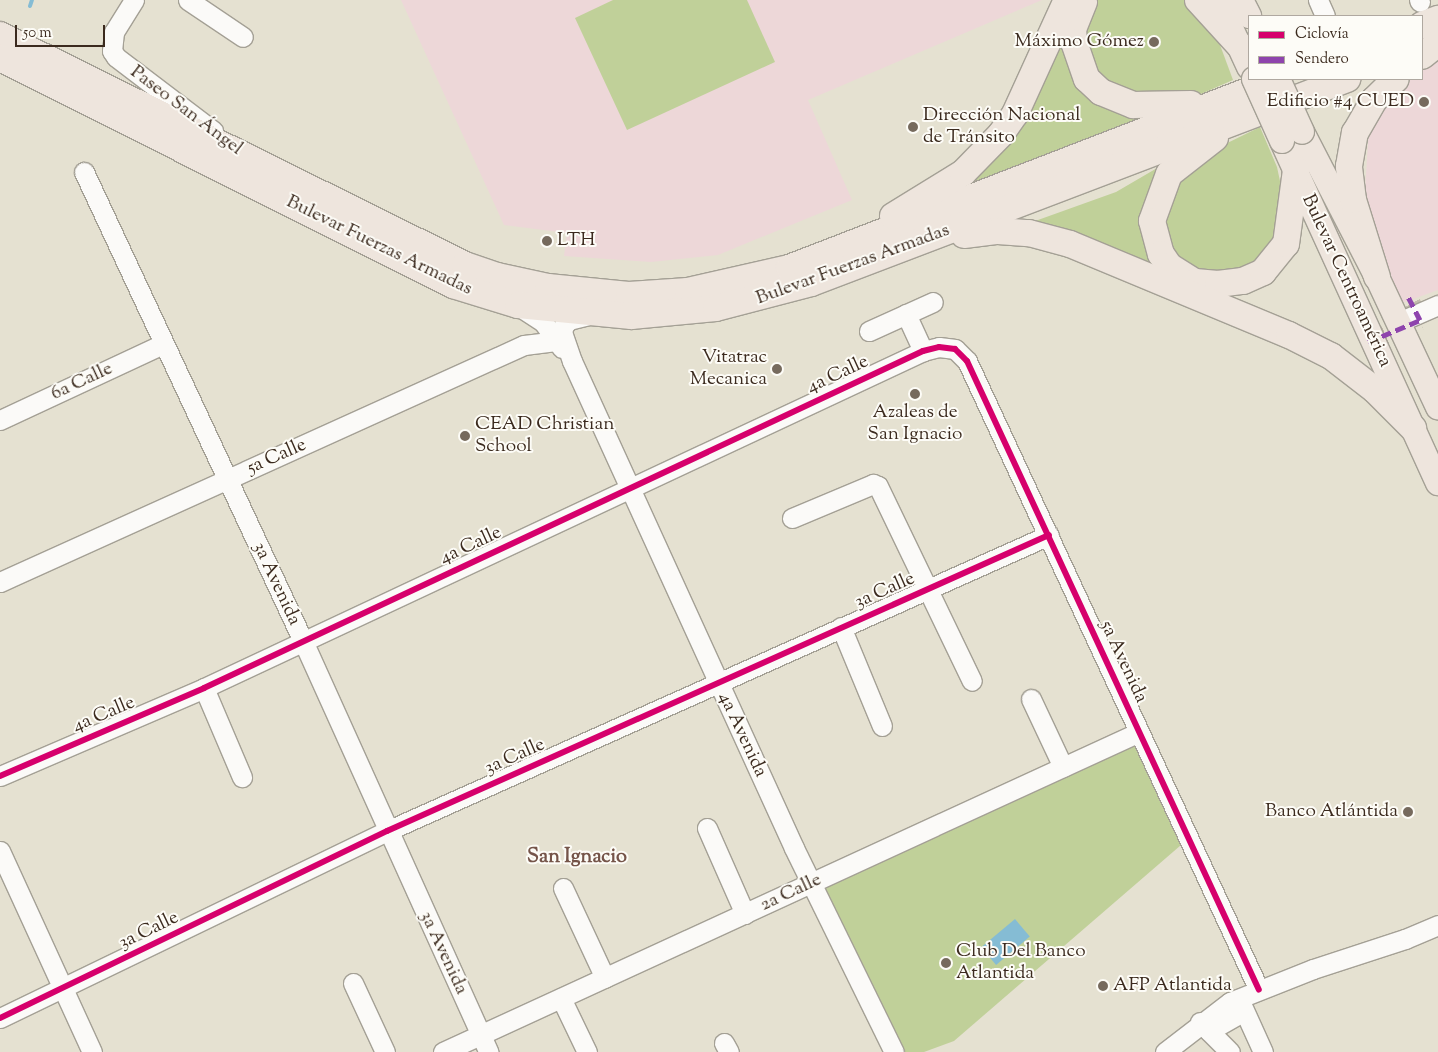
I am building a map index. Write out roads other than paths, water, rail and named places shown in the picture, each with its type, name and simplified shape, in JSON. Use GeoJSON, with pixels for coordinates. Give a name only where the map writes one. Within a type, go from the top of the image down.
{"type":"FeatureCollection","features":[{"type":"Feature","properties":{"kind":"highway"},"geometry":{"type":"LineString","coordinates":[[835,252],[963,173],[982,157],[1015,114],[1058,25],[1067,0]]}},
{"type":"Feature","properties":{"kind":"highway"},"geometry":{"type":"LineString","coordinates":[[1084,0],[1073,29],[1074,42],[1087,79],[1101,92],[1133,105],[1212,103]]}},
{"type":"Feature","properties":{"kind":"highway"},"geometry":{"type":"LineString","coordinates":[[1198,0],[1247,63]]}},
{"type":"Feature","properties":{"kind":"highway","name":"Bulevar Fuerzas Armadas"},"geometry":{"type":"LineString","coordinates":[[0,35],[100,87],[465,265],[497,276],[566,290],[629,295],[688,291],[772,274],[835,252],[1212,103],[1276,80]]}},
{"type":"Feature","properties":{"kind":"highway","name":"Bulevar Fuerzas Armadas"},"geometry":{"type":"LineString","coordinates":[[4,62],[432,275],[518,305],[594,315],[678,314],[747,302],[811,284],[1344,80]]}},
{"type":"Feature","properties":{"kind":"highway"},"geometry":{"type":"LineString","coordinates":[[1377,277],[1353,200],[1349,166],[1355,133],[1374,100],[1395,80]]}},
{"type":"Feature","properties":{"kind":"highway"},"geometry":{"type":"LineString","coordinates":[[1236,122],[1169,174],[1152,221],[1161,254],[1169,266],[1195,282],[1218,284],[1243,281],[1263,272],[1286,244],[1296,170]]}},
{"type":"Feature","properties":{"kind":"highway"},"geometry":{"type":"LineString","coordinates":[[916,243],[998,231],[1030,232],[1070,244],[1289,335],[1324,352],[1375,390],[1413,428]]}},
{"type":"Feature","properties":{"kind":"main road","name":"Bulevar Centroamérica"},"geometry":{"type":"LineString","coordinates":[[1218,0],[1247,63]]}},
{"type":"Feature","properties":{"kind":"main road"},"geometry":{"type":"LineString","coordinates":[[1241,0],[1248,15]]}},
{"type":"Feature","properties":{"kind":"main road","name":"Bulevar Centroamérica"},"geometry":{"type":"LineString","coordinates":[[1257,80],[1377,277],[1438,407]]}},
{"type":"Feature","properties":{"kind":"main road","name":"Bulevar Centroamérica"},"geometry":{"type":"LineString","coordinates":[[1279,80],[1292,137],[1296,170],[1438,483]]}},
{"type":"Feature","properties":{"kind":"street","name":"Paseo San Ángel"},"geometry":{"type":"LineString","coordinates":[[134,0],[114,32],[112,51],[119,61],[254,162]]}},
{"type":"Feature","properties":{"kind":"street"},"geometry":{"type":"LineString","coordinates":[[188,0],[243,37]]}},
{"type":"Feature","properties":{"kind":"street"},"geometry":{"type":"LineString","coordinates":[[1318,0],[1325,15]]}},
{"type":"Feature","properties":{"kind":"street","name":"Paseo San Ángel"},"geometry":{"type":"LineString","coordinates":[[100,87],[119,61]]}},
{"type":"Feature","properties":{"kind":"street","name":"3a Avenida"},"geometry":{"type":"LineString","coordinates":[[84,172],[303,641],[387,831],[489,1052]]}},
{"type":"Feature","properties":{"kind":"street"},"geometry":{"type":"LineString","coordinates":[[869,331],[933,302]]}},
{"type":"Feature","properties":{"kind":"street","name":"4a Avenida"},"geometry":{"type":"LineString","coordinates":[[518,305],[543,322],[572,361]]}},
{"type":"Feature","properties":{"kind":"street"},"geometry":{"type":"LineString","coordinates":[[1399,322],[1438,305]]}},
{"type":"Feature","properties":{"kind":"street"},"geometry":{"type":"LineString","coordinates":[[906,314],[922,352]]}},
{"type":"Feature","properties":{"kind":"street","name":"4a Avenida"},"geometry":{"type":"LineString","coordinates":[[594,315],[569,320],[564,325],[562,332],[572,361],[718,682],[894,1052]]}},
{"type":"Feature","properties":{"kind":"street","name":"5a Calle"},"geometry":{"type":"LineString","coordinates":[[0,582],[524,345],[556,341]]}},
{"type":"Feature","properties":{"kind":"street","name":"6a Calle"},"geometry":{"type":"LineString","coordinates":[[0,420],[163,344]]}},
{"type":"Feature","properties":{"kind":"street","name":"4a Calle"},"geometry":{"type":"LineString","coordinates":[[0,776],[204,688],[922,352],[939,347],[955,349]]}},
{"type":"Feature","properties":{"kind":"street","name":"5a Avenida"},"geometry":{"type":"LineString","coordinates":[[955,349],[967,360],[1259,990]]}},
{"type":"Feature","properties":{"kind":"street"},"geometry":{"type":"LineString","coordinates":[[792,518],[876,484],[972,681]]}},
{"type":"Feature","properties":{"kind":"street","name":"3a Calle"},"geometry":{"type":"LineString","coordinates":[[0,1018],[63,990],[387,831],[1049,535]]}},
{"type":"Feature","properties":{"kind":"street"},"geometry":{"type":"LineString","coordinates":[[841,627],[882,726]]}},
{"type":"Feature","properties":{"kind":"street"},"geometry":{"type":"LineString","coordinates":[[204,688],[242,777]]}},
{"type":"Feature","properties":{"kind":"street"},"geometry":{"type":"LineString","coordinates":[[1031,699],[1063,767]]}},
{"type":"Feature","properties":{"kind":"street","name":"2a Calle"},"geometry":{"type":"LineString","coordinates":[[443,1052],[1139,732]]}},
{"type":"Feature","properties":{"kind":"street"},"geometry":{"type":"LineString","coordinates":[[707,828],[746,914]]}},
{"type":"Feature","properties":{"kind":"street"},"geometry":{"type":"LineString","coordinates":[[0,851],[92,1052]]}},
{"type":"Feature","properties":{"kind":"street"},"geometry":{"type":"LineString","coordinates":[[563,888],[605,978]]}},
{"type":"Feature","properties":{"kind":"street"},"geometry":{"type":"LineString","coordinates":[[1165,1052],[1242,1005],[1259,990],[1438,926]]}},
{"type":"Feature","properties":{"kind":"street"},"geometry":{"type":"LineString","coordinates":[[353,983],[385,1052]]}},
{"type":"Feature","properties":{"kind":"street"},"geometry":{"type":"LineString","coordinates":[[561,998],[587,1052]]}},
{"type":"Feature","properties":{"kind":"street"},"geometry":{"type":"LineString","coordinates":[[1242,1005],[1263,1052]]}},
{"type":"Feature","properties":{"kind":"street"},"geometry":{"type":"LineString","coordinates":[[1204,1027],[1230,1052]]}},
{"type":"Feature","properties":{"kind":"water"},"geometry":{"type":"Polygon","coordinates":[[[1015,919],[1030,937],[996,965],[981,947],[1015,919]]]}},
{"type":"Feature","properties":{"kind":"waterway"},"geometry":{"type":"LineString","coordinates":[[30,6],[32,0]]}},
{"type":"Feature","properties":{"kind":"tunnel"},"geometry":{"type":"LineString","coordinates":[[1368,342],[1420,320],[1408,296]]}},
{"type":"Feature","properties":{"kind":"place","name":"Máximo Gómez"},"geometry":{"type":"Point","coordinates":[1154,42]}},
{"type":"Feature","properties":{"kind":"place","name":"Edificio #4 CUED"},"geometry":{"type":"Point","coordinates":[1424,102]}},
{"type":"Feature","properties":{"kind":"place","name":"Dirección Nacional de Tránsito"},"geometry":{"type":"Point","coordinates":[913,127]}},
{"type":"Feature","properties":{"kind":"place","name":"LTH"},"geometry":{"type":"Point","coordinates":[547,241]}},
{"type":"Feature","properties":{"kind":"place","name":"Vitatrac Mecanica"},"geometry":{"type":"Point","coordinates":[777,369]}},
{"type":"Feature","properties":{"kind":"place","name":"Azaleas de San Ignacio"},"geometry":{"type":"Point","coordinates":[915,394]}},
{"type":"Feature","properties":{"kind":"place","name":"CEAD Christian School"},"geometry":{"type":"Point","coordinates":[465,436]}},
{"type":"Feature","properties":{"kind":"place","name":"Banco Atlántida"},"geometry":{"type":"Point","coordinates":[1408,812]}},
{"type":"Feature","properties":{"kind":"place","name":"Club Del Banco Atlantida"},"geometry":{"type":"Point","coordinates":[946,963]}},
{"type":"Feature","properties":{"kind":"place","name":"AFP Atlantida"},"geometry":{"type":"Point","coordinates":[1103,986]}},
{"type":"Feature","properties":{"kind":"district","name":"San Ignacio"},"geometry":{"type":"Point","coordinates":[577,857]}}]}
